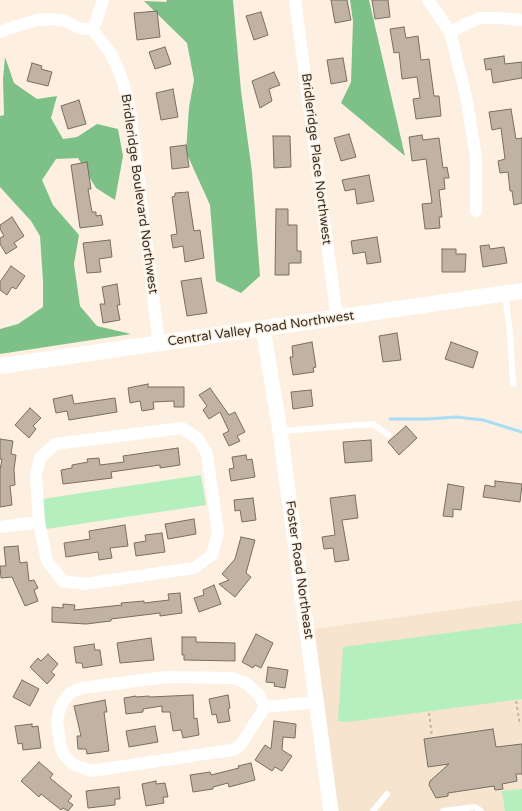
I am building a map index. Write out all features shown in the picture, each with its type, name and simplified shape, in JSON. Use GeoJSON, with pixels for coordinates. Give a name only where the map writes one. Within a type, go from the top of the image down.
{"type":"FeatureCollection","features":[{"type":"Feature","properties":{"kind":"main road","name":"Central Valley Road Northwest"},"geometry":{"type":"LineString","coordinates":[[0,366],[522,292]]}},
{"type":"Feature","properties":{"kind":"street"},"geometry":{"type":"LineString","coordinates":[[0,32],[37,20],[51,19],[64,21],[79,28],[93,30],[103,0]]}},
{"type":"Feature","properties":{"kind":"street","name":"Bridleridge Place Northwest"},"geometry":{"type":"LineString","coordinates":[[295,0],[337,318]]}},
{"type":"Feature","properties":{"kind":"street"},"geometry":{"type":"LineString","coordinates":[[428,0],[450,32],[468,109],[476,157],[476,210]]}},
{"type":"Feature","properties":{"kind":"street"},"geometry":{"type":"LineString","coordinates":[[450,32],[479,18],[522,20]]}},
{"type":"Feature","properties":{"kind":"street","name":"Bridleridge Boulevard Northwest"},"geometry":{"type":"LineString","coordinates":[[93,30],[110,54],[120,73],[129,102],[159,343]]}},
{"type":"Feature","properties":{"kind":"street","name":"Foster Road Northeast"},"geometry":{"type":"LineString","coordinates":[[263,329],[280,431],[331,811]]}},
{"type":"Feature","properties":{"kind":"street"},"geometry":{"type":"LineString","coordinates":[[182,428],[198,439],[207,454],[218,533],[212,555],[194,568],[84,584],[63,581],[47,561],[39,522],[36,475],[40,458],[55,444],[182,428]]}},
{"type":"Feature","properties":{"kind":"street"},"geometry":{"type":"LineString","coordinates":[[0,527],[39,522]]}},
{"type":"Feature","properties":{"kind":"street"},"geometry":{"type":"LineString","coordinates":[[166,677],[233,678],[246,683],[259,695],[265,707],[237,748],[91,771],[73,764],[65,756],[61,749],[57,721],[58,711],[63,702],[70,693],[81,688],[166,677]]}},
{"type":"Feature","properties":{"kind":"street"},"geometry":{"type":"LineString","coordinates":[[265,707],[317,702]]}},
{"type":"Feature","properties":{"kind":"lane"},"geometry":{"type":"LineString","coordinates":[[505,294],[510,334],[513,384]]}},
{"type":"Feature","properties":{"kind":"lane"},"geometry":{"type":"LineString","coordinates":[[280,431],[373,424],[388,435]]}},
{"type":"Feature","properties":{"kind":"lane"},"geometry":{"type":"LineString","coordinates":[[373,811],[387,794]]}},
{"type":"Feature","properties":{"kind":"lane"},"geometry":{"type":"LineString","coordinates":[[443,811],[475,807],[481,811]]}},
{"type":"Feature","properties":{"kind":"path"},"geometry":{"type":"LineString","coordinates":[[516,701],[520,725]]}},
{"type":"Feature","properties":{"kind":"path"},"geometry":{"type":"LineString","coordinates":[[429,713],[432,736]]}},
{"type":"Feature","properties":{"kind":"shaded area"},"geometry":{"type":"Polygon","coordinates":[[[522,600],[522,811],[331,811],[307,630],[522,600]]]}},
{"type":"Feature","properties":{"kind":"green space"},"geometry":{"type":"Polygon","coordinates":[[[167,0],[233,0],[241,91],[252,172],[260,276],[241,293],[216,281],[210,205],[186,152],[189,107],[194,80],[187,43],[144,1],[166,2],[167,0]]]}},
{"type":"Feature","properties":{"kind":"green space"},"geometry":{"type":"Polygon","coordinates":[[[350,0],[369,0],[405,156],[341,103],[351,82],[353,21],[350,0]]]}},
{"type":"Feature","properties":{"kind":"green space"},"geometry":{"type":"Polygon","coordinates":[[[5,57],[14,83],[37,99],[57,96],[51,118],[63,139],[77,137],[97,124],[118,129],[123,156],[115,200],[96,188],[78,158],[56,159],[42,180],[53,205],[79,235],[74,264],[80,306],[97,326],[131,334],[0,354],[0,329],[18,324],[43,307],[40,236],[31,221],[0,187],[0,116],[4,115],[3,79],[5,57]]]}},
{"type":"Feature","properties":{"kind":"green space"},"geometry":{"type":"Polygon","coordinates":[[[201,475],[206,505],[46,529],[42,499],[201,475]]]}},
{"type":"Feature","properties":{"kind":"green space"},"geometry":{"type":"Polygon","coordinates":[[[522,623],[522,699],[347,722],[338,721],[343,647],[522,623]]]}},
{"type":"Feature","properties":{"kind":"green space"},"geometry":{"type":"Polygon","coordinates":[[[522,789],[522,811],[505,811],[502,791],[522,789]]]}},
{"type":"Feature","properties":{"kind":"building"},"geometry":{"type":"Polygon","coordinates":[[[331,0],[347,0],[351,20],[335,23],[331,0]]]}},
{"type":"Feature","properties":{"kind":"building"},"geometry":{"type":"Polygon","coordinates":[[[372,0],[388,0],[390,17],[375,19],[372,0]]]}},
{"type":"Feature","properties":{"kind":"building"},"geometry":{"type":"Polygon","coordinates":[[[157,11],[160,37],[137,40],[134,13],[157,11]]]}},
{"type":"Feature","properties":{"kind":"building"},"geometry":{"type":"Polygon","coordinates":[[[261,12],[268,35],[254,40],[246,16],[261,12]]]}},
{"type":"Feature","properties":{"kind":"building"},"geometry":{"type":"Polygon","coordinates":[[[404,27],[406,38],[418,36],[421,60],[429,59],[434,96],[439,96],[441,116],[416,119],[413,99],[420,98],[417,77],[402,79],[399,52],[394,53],[390,29],[404,27]]]}},
{"type":"Feature","properties":{"kind":"building"},"geometry":{"type":"Polygon","coordinates":[[[165,47],[171,64],[155,69],[149,52],[165,47]]]}},
{"type":"Feature","properties":{"kind":"building"},"geometry":{"type":"Polygon","coordinates":[[[504,56],[505,64],[522,62],[522,78],[493,83],[491,69],[486,70],[484,59],[504,56]]]}},
{"type":"Feature","properties":{"kind":"building"},"geometry":{"type":"Polygon","coordinates":[[[343,58],[347,81],[331,84],[327,60],[343,58]]]}},
{"type":"Feature","properties":{"kind":"building"},"geometry":{"type":"Polygon","coordinates":[[[32,63],[42,66],[41,69],[52,72],[48,86],[27,81],[32,63]]]}},
{"type":"Feature","properties":{"kind":"building"},"geometry":{"type":"Polygon","coordinates":[[[274,72],[280,85],[269,89],[272,101],[260,108],[252,81],[274,72]]]}},
{"type":"Feature","properties":{"kind":"building"},"geometry":{"type":"Polygon","coordinates":[[[173,89],[178,117],[161,120],[156,93],[173,89]]]}},
{"type":"Feature","properties":{"kind":"building"},"geometry":{"type":"Polygon","coordinates":[[[79,100],[86,124],[68,129],[61,106],[79,100]]]}},
{"type":"Feature","properties":{"kind":"building"},"geometry":{"type":"Polygon","coordinates":[[[511,109],[516,139],[522,138],[522,203],[514,205],[512,191],[510,191],[508,172],[500,173],[498,161],[505,159],[501,128],[492,130],[489,112],[511,109]]]}},
{"type":"Feature","properties":{"kind":"building"},"geometry":{"type":"Polygon","coordinates":[[[349,134],[356,157],[341,161],[334,138],[349,134]]]}},
{"type":"Feature","properties":{"kind":"building"},"geometry":{"type":"Polygon","coordinates":[[[422,135],[423,140],[439,138],[443,168],[447,167],[449,178],[444,178],[445,189],[439,190],[442,217],[439,217],[440,228],[425,229],[422,204],[432,203],[426,159],[412,161],[409,137],[422,135]]]}},
{"type":"Feature","properties":{"kind":"building"},"geometry":{"type":"Polygon","coordinates":[[[273,136],[290,136],[291,167],[274,168],[273,136]]]}},
{"type":"Feature","properties":{"kind":"building"},"geometry":{"type":"Polygon","coordinates":[[[186,145],[189,167],[172,169],[170,147],[186,145]]]}},
{"type":"Feature","properties":{"kind":"building"},"geometry":{"type":"Polygon","coordinates":[[[87,162],[91,189],[88,189],[92,212],[96,212],[96,216],[101,215],[103,225],[80,228],[71,165],[87,162]]]}},
{"type":"Feature","properties":{"kind":"building"},"geometry":{"type":"Polygon","coordinates":[[[369,175],[374,201],[357,204],[355,189],[345,191],[342,180],[369,175]]]}},
{"type":"Feature","properties":{"kind":"building"},"geometry":{"type":"Polygon","coordinates":[[[188,192],[194,231],[200,230],[204,258],[185,262],[183,246],[173,248],[171,235],[177,234],[172,197],[175,196],[175,193],[188,192]]]}},
{"type":"Feature","properties":{"kind":"building"},"geometry":{"type":"Polygon","coordinates":[[[276,209],[288,209],[288,225],[297,225],[297,251],[301,251],[301,263],[289,263],[289,275],[275,275],[276,209]]]}},
{"type":"Feature","properties":{"kind":"building"},"geometry":{"type":"Polygon","coordinates":[[[12,217],[24,236],[14,243],[17,247],[6,254],[0,244],[0,238],[4,236],[0,229],[0,225],[12,217]]]}},
{"type":"Feature","properties":{"kind":"building"},"geometry":{"type":"Polygon","coordinates":[[[377,237],[381,262],[367,264],[365,252],[353,254],[351,241],[377,237]]]}},
{"type":"Feature","properties":{"kind":"building"},"geometry":{"type":"Polygon","coordinates":[[[110,240],[112,257],[99,259],[101,272],[87,273],[83,243],[110,240]]]}},
{"type":"Feature","properties":{"kind":"building"},"geometry":{"type":"Polygon","coordinates":[[[489,245],[490,249],[504,247],[507,263],[483,267],[480,246],[489,245]]]}},
{"type":"Feature","properties":{"kind":"building"},"geometry":{"type":"Polygon","coordinates":[[[442,249],[456,249],[456,254],[466,254],[465,272],[442,272],[442,249]]]}},
{"type":"Feature","properties":{"kind":"building"},"geometry":{"type":"Polygon","coordinates":[[[11,266],[25,276],[16,289],[12,287],[7,295],[0,290],[0,282],[11,266]]]}},
{"type":"Feature","properties":{"kind":"building"},"geometry":{"type":"Polygon","coordinates":[[[201,278],[207,313],[187,316],[181,281],[201,278]]]}},
{"type":"Feature","properties":{"kind":"building"},"geometry":{"type":"Polygon","coordinates":[[[117,284],[120,305],[117,305],[120,320],[103,323],[100,304],[105,304],[102,287],[117,284]]]}},
{"type":"Feature","properties":{"kind":"building"},"geometry":{"type":"Polygon","coordinates":[[[397,333],[401,360],[383,362],[379,336],[397,333]]]}},
{"type":"Feature","properties":{"kind":"building"},"geometry":{"type":"Polygon","coordinates":[[[312,342],[316,367],[313,368],[314,372],[293,375],[290,357],[293,357],[292,346],[312,342]]]}},
{"type":"Feature","properties":{"kind":"building"},"geometry":{"type":"Polygon","coordinates":[[[451,342],[478,352],[473,368],[445,359],[451,342]]]}},
{"type":"Feature","properties":{"kind":"building"},"geometry":{"type":"Polygon","coordinates":[[[148,384],[148,387],[184,387],[184,407],[174,407],[174,401],[153,402],[154,409],[142,411],[140,401],[130,403],[128,388],[148,384]]]}},
{"type":"Feature","properties":{"kind":"building"},"geometry":{"type":"Polygon","coordinates":[[[210,388],[229,415],[235,412],[245,432],[237,436],[240,441],[229,446],[223,434],[229,431],[220,412],[209,419],[203,410],[207,406],[199,395],[210,388]]]}},
{"type":"Feature","properties":{"kind":"building"},"geometry":{"type":"Polygon","coordinates":[[[311,390],[313,406],[293,409],[291,392],[311,390]]]}},
{"type":"Feature","properties":{"kind":"building"},"geometry":{"type":"Polygon","coordinates":[[[72,395],[74,404],[115,398],[117,412],[69,420],[67,411],[56,413],[53,399],[72,395]]]}},
{"type":"Feature","properties":{"kind":"building"},"geometry":{"type":"Polygon","coordinates":[[[30,408],[41,418],[33,426],[36,429],[29,438],[15,425],[30,408]]]}},
{"type":"Feature","properties":{"kind":"building"},"geometry":{"type":"Polygon","coordinates":[[[406,426],[417,438],[399,455],[388,442],[406,426]]]}},
{"type":"Feature","properties":{"kind":"building"},"geometry":{"type":"Polygon","coordinates":[[[0,439],[13,441],[11,454],[16,455],[14,469],[15,485],[10,486],[12,505],[0,507],[0,470],[2,459],[0,459],[0,439]]]}},
{"type":"Feature","properties":{"kind":"building"},"geometry":{"type":"Polygon","coordinates":[[[371,440],[372,461],[345,463],[343,442],[371,440]]]}},
{"type":"Feature","properties":{"kind":"building"},"geometry":{"type":"Polygon","coordinates":[[[178,448],[180,465],[160,468],[160,465],[111,472],[112,478],[63,484],[61,470],[72,468],[72,465],[88,462],[87,459],[99,458],[100,465],[124,462],[123,456],[178,448]]]}},
{"type":"Feature","properties":{"kind":"building"},"geometry":{"type":"Polygon","coordinates":[[[246,455],[247,460],[252,459],[255,477],[231,481],[229,469],[234,468],[232,457],[246,455]]]}},
{"type":"Feature","properties":{"kind":"building"},"geometry":{"type":"Polygon","coordinates":[[[495,481],[522,484],[520,502],[483,497],[485,485],[495,487],[495,481]]]}},
{"type":"Feature","properties":{"kind":"building"},"geometry":{"type":"Polygon","coordinates":[[[448,484],[464,487],[461,510],[453,509],[453,517],[443,516],[448,484]]]}},
{"type":"Feature","properties":{"kind":"building"},"geometry":{"type":"Polygon","coordinates":[[[355,495],[358,518],[342,520],[349,560],[335,562],[333,548],[324,549],[322,537],[335,535],[330,498],[355,495]]]}},
{"type":"Feature","properties":{"kind":"building"},"geometry":{"type":"Polygon","coordinates":[[[253,498],[256,520],[242,522],[240,510],[235,511],[234,500],[253,498]]]}},
{"type":"Feature","properties":{"kind":"building"},"geometry":{"type":"Polygon","coordinates":[[[194,519],[196,534],[168,539],[165,524],[194,519]]]}},
{"type":"Feature","properties":{"kind":"building"},"geometry":{"type":"Polygon","coordinates":[[[125,525],[128,546],[110,548],[112,558],[99,560],[98,552],[66,557],[64,543],[90,539],[89,531],[125,525]]]}},
{"type":"Feature","properties":{"kind":"building"},"geometry":{"type":"Polygon","coordinates":[[[162,533],[165,552],[136,556],[134,543],[146,541],[145,535],[162,533]]]}},
{"type":"Feature","properties":{"kind":"building"},"geometry":{"type":"Polygon","coordinates":[[[241,537],[255,540],[246,573],[251,577],[235,597],[219,584],[229,580],[222,574],[235,559],[241,537]]]}},
{"type":"Feature","properties":{"kind":"building"},"geometry":{"type":"Polygon","coordinates":[[[18,546],[20,563],[27,562],[29,581],[34,580],[38,588],[34,590],[38,601],[25,606],[12,577],[1,578],[0,566],[6,566],[4,547],[18,546]]]}},
{"type":"Feature","properties":{"kind":"building"},"geometry":{"type":"Polygon","coordinates":[[[214,585],[221,604],[199,612],[194,598],[204,595],[203,590],[214,585]]]}},
{"type":"Feature","properties":{"kind":"building"},"geometry":{"type":"Polygon","coordinates":[[[180,593],[182,613],[160,616],[160,613],[111,619],[111,621],[86,624],[52,622],[52,607],[63,608],[63,604],[75,605],[74,610],[122,605],[121,603],[144,601],[144,603],[169,600],[168,594],[180,593]]]}},
{"type":"Feature","properties":{"kind":"building"},"geometry":{"type":"Polygon","coordinates":[[[256,634],[273,643],[261,668],[255,665],[253,668],[242,662],[256,634]]]}},
{"type":"Feature","properties":{"kind":"building"},"geometry":{"type":"Polygon","coordinates":[[[182,637],[196,637],[196,642],[235,643],[235,661],[184,660],[184,655],[182,655],[182,637]]]}},
{"type":"Feature","properties":{"kind":"building"},"geometry":{"type":"Polygon","coordinates":[[[151,638],[154,660],[120,663],[117,643],[151,638]]]}},
{"type":"Feature","properties":{"kind":"building"},"geometry":{"type":"Polygon","coordinates":[[[94,644],[95,650],[100,650],[102,665],[83,668],[82,663],[76,663],[74,647],[94,644]]]}},
{"type":"Feature","properties":{"kind":"building"},"geometry":{"type":"Polygon","coordinates":[[[48,654],[58,664],[51,672],[55,675],[47,684],[30,667],[38,658],[41,661],[48,654]]]}},
{"type":"Feature","properties":{"kind":"building"},"geometry":{"type":"Polygon","coordinates":[[[268,667],[288,670],[285,688],[274,686],[275,683],[266,682],[268,667]]]}},
{"type":"Feature","properties":{"kind":"building"},"geometry":{"type":"Polygon","coordinates":[[[22,680],[39,689],[30,706],[13,697],[22,680]]]}},
{"type":"Feature","properties":{"kind":"building"},"geometry":{"type":"Polygon","coordinates":[[[193,695],[194,719],[197,718],[199,735],[183,738],[181,730],[173,731],[170,712],[162,712],[162,706],[143,709],[143,712],[126,714],[124,698],[136,696],[150,697],[193,695]]]}},
{"type":"Feature","properties":{"kind":"building"},"geometry":{"type":"Polygon","coordinates":[[[228,695],[230,721],[218,723],[216,714],[212,715],[209,699],[228,695]]]}},
{"type":"Feature","properties":{"kind":"building"},"geometry":{"type":"Polygon","coordinates":[[[105,700],[107,712],[104,712],[109,751],[87,754],[86,749],[78,749],[77,736],[81,736],[74,706],[105,700]]]}},
{"type":"Feature","properties":{"kind":"building"},"geometry":{"type":"Polygon","coordinates":[[[274,721],[296,724],[295,738],[283,737],[282,750],[292,756],[282,771],[275,767],[272,771],[255,760],[265,745],[271,749],[274,721]]]}},
{"type":"Feature","properties":{"kind":"building"},"geometry":{"type":"Polygon","coordinates":[[[32,724],[32,727],[38,726],[41,748],[23,750],[22,743],[18,744],[15,726],[32,724]]]}},
{"type":"Feature","properties":{"kind":"building"},"geometry":{"type":"Polygon","coordinates":[[[155,726],[158,742],[129,747],[126,731],[155,726]]]}},
{"type":"Feature","properties":{"kind":"building"},"geometry":{"type":"Polygon","coordinates":[[[493,729],[496,747],[522,744],[522,774],[516,774],[517,781],[502,784],[503,789],[495,790],[494,786],[448,793],[448,796],[436,798],[429,785],[430,781],[449,764],[428,767],[424,739],[493,729]]]}},
{"type":"Feature","properties":{"kind":"building"},"geometry":{"type":"Polygon","coordinates":[[[39,762],[53,774],[50,778],[72,796],[68,801],[73,805],[68,811],[63,808],[61,810],[41,794],[39,797],[21,781],[39,762]]]}},
{"type":"Feature","properties":{"kind":"building"},"geometry":{"type":"Polygon","coordinates":[[[251,763],[255,780],[229,787],[228,783],[213,787],[213,789],[193,792],[190,775],[210,772],[211,775],[239,768],[238,766],[251,763]]]}},
{"type":"Feature","properties":{"kind":"building"},"geometry":{"type":"Polygon","coordinates":[[[156,781],[156,784],[165,783],[168,797],[163,797],[164,803],[146,806],[142,784],[156,781]]]}},
{"type":"Feature","properties":{"kind":"building"},"geometry":{"type":"Polygon","coordinates":[[[119,787],[120,799],[115,799],[115,805],[88,808],[86,791],[119,787]]]}},
{"type":"Feature","properties":{"kind":"waterway"},"geometry":{"type":"LineString","coordinates":[[390,419],[456,417],[483,420],[522,432]]}}]}
